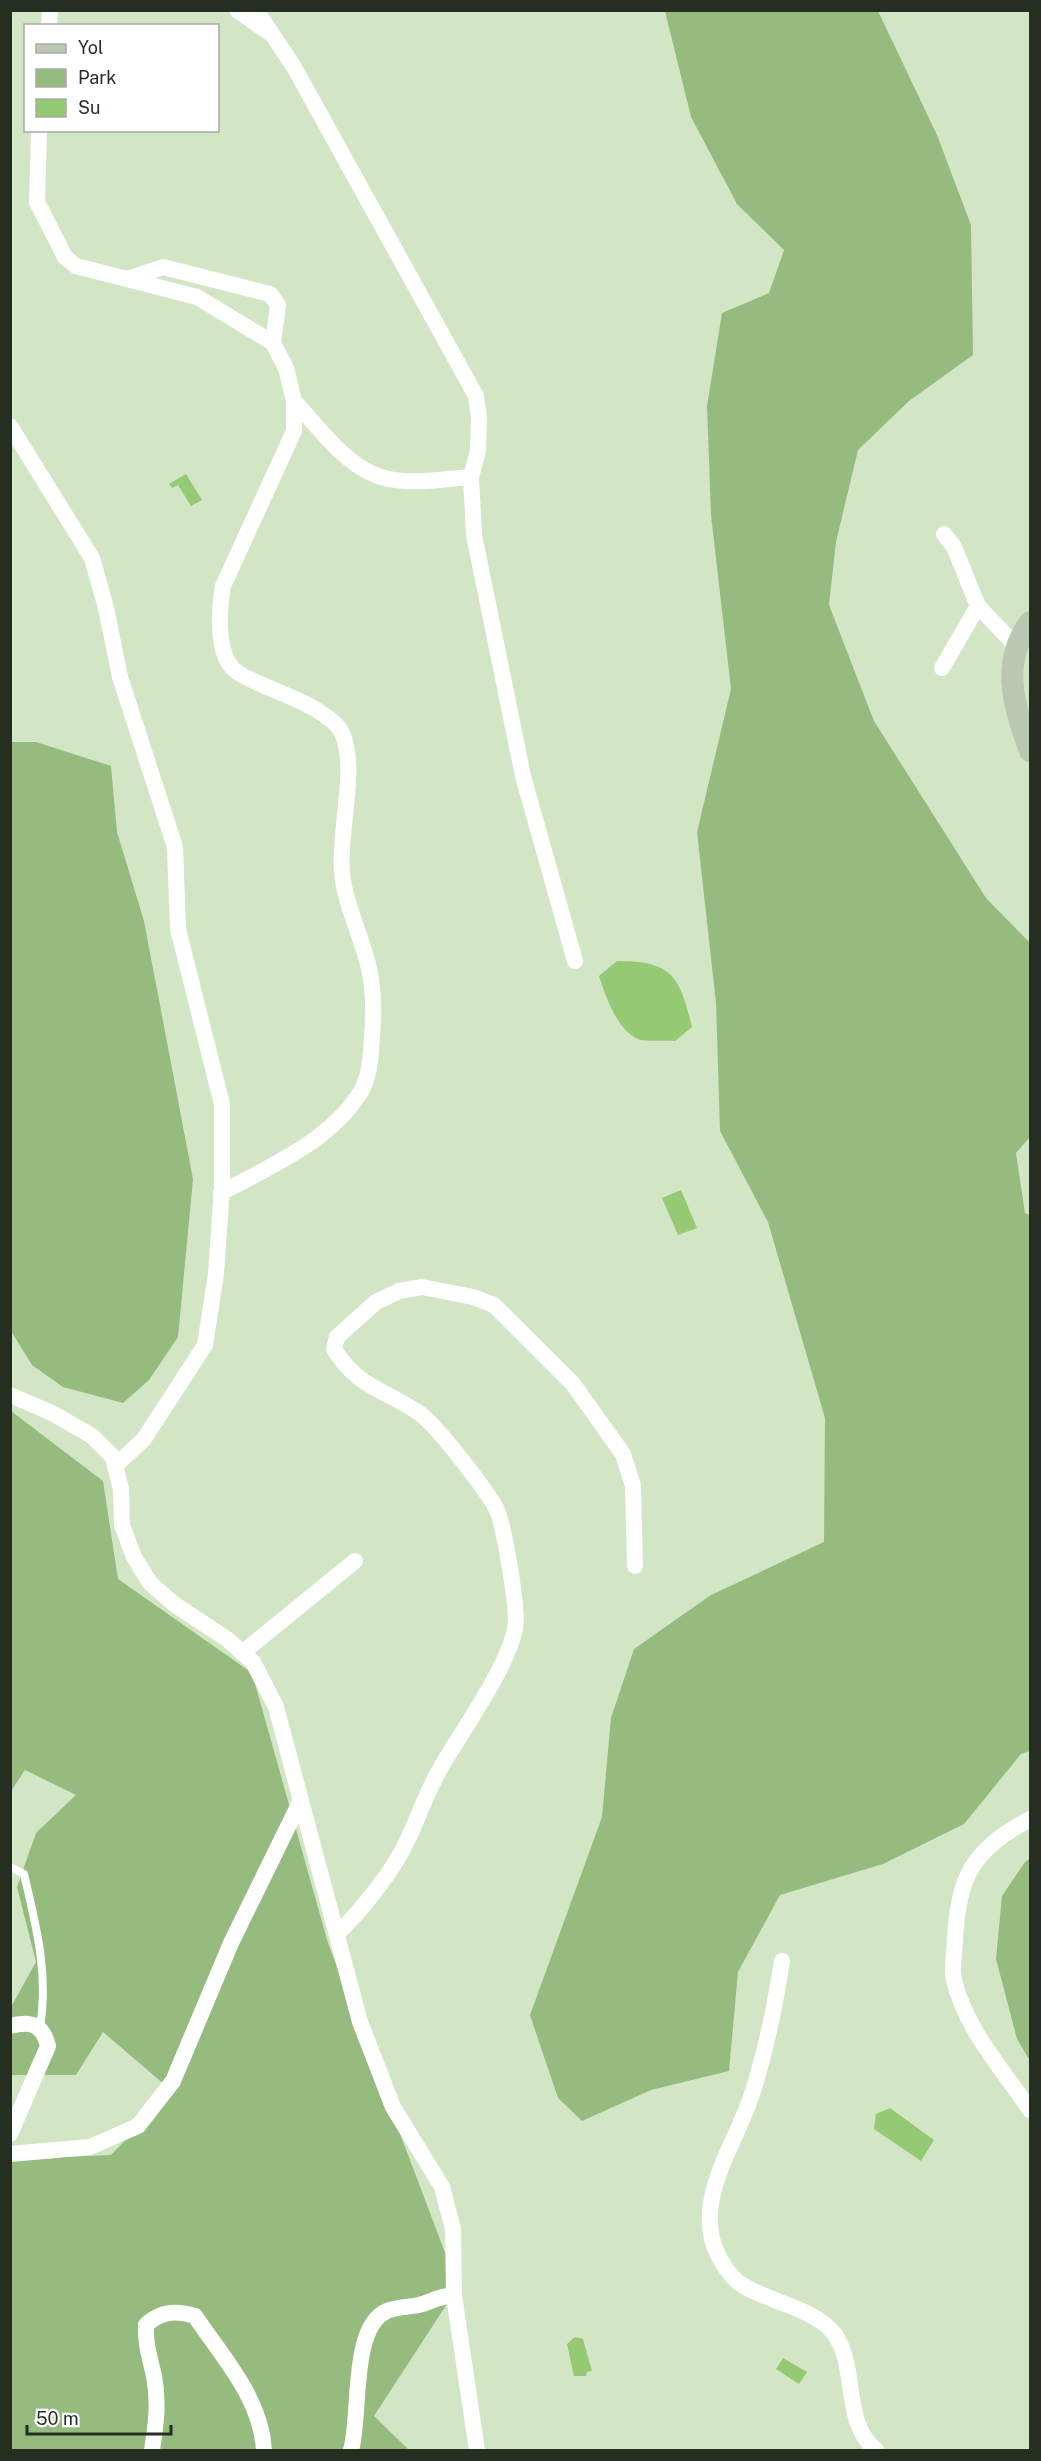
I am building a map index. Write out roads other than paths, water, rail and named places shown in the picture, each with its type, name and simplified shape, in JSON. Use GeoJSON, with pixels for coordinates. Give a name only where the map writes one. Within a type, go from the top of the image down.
{"type":"FeatureCollection","features":[{"type":"Feature","properties":{"kind":"street"},"geometry":{"type":"LineString","coordinates":[[237,10],[273,36]]}},
{"type":"Feature","properties":{"kind":"street"},"geometry":{"type":"LineString","coordinates":[[256,10],[294,67],[476,396],[479,418],[478,451],[471,477],[474,535],[523,776],[575,961]]}},
{"type":"Feature","properties":{"kind":"street"},"geometry":{"type":"LineString","coordinates":[[39,132],[38,202],[64,257],[76,266],[197,297],[273,343],[286,368],[294,401],[294,431],[223,586],[219,613],[220,634],[225,651],[236,671],[294,697],[334,722],[342,733],[347,752],[342,873],[370,972],[375,1004],[371,1055],[367,1078],[360,1094],[332,1125],[294,1153],[221,1193]]}},
{"type":"Feature","properties":{"kind":"street"},"geometry":{"type":"LineString","coordinates":[[127,279],[163,267],[270,294],[278,305],[273,343]]}},
{"type":"Feature","properties":{"kind":"street"},"geometry":{"type":"LineString","coordinates":[[294,401],[342,452],[373,474],[421,480],[471,477]]}},
{"type":"Feature","properties":{"kind":"street"},"geometry":{"type":"LineString","coordinates":[[10,426],[92,558],[106,608],[120,677],[175,847],[178,929],[222,1104],[221,1193],[216,1274],[205,1345],[144,1439],[115,1466]]}},
{"type":"Feature","properties":{"kind":"street"},"geometry":{"type":"LineString","coordinates":[[944,534],[954,547],[978,606],[1025,635],[1011,662],[1016,713],[1030,751]]}},
{"type":"Feature","properties":{"kind":"street"},"geometry":{"type":"LineString","coordinates":[[942,668],[978,606]]}},
{"type":"Feature","properties":{"kind":"street"},"geometry":{"type":"LineString","coordinates":[[338,1934],[375,1890],[408,1841],[430,1785],[501,1665],[516,1628],[511,1580],[496,1509],[454,1451],[421,1413],[365,1385],[344,1366],[334,1349],[337,1337],[376,1302],[399,1291],[422,1287],[473,1297],[494,1305],[573,1384],[623,1454],[633,1486],[635,1566]]}},
{"type":"Feature","properties":{"kind":"street"},"geometry":{"type":"LineString","coordinates":[[10,1395],[52,1413],[92,1436],[113,1457],[121,1489],[122,1526],[134,1557],[150,1583],[174,1604],[227,1639],[253,1662],[276,1707],[360,2022],[393,2107],[442,2187],[453,2229],[454,2296],[477,2451]]}},
{"type":"Feature","properties":{"kind":"street"},"geometry":{"type":"LineString","coordinates":[[242,1653],[355,1561]]}},
{"type":"Feature","properties":{"kind":"street"},"geometry":{"type":"LineString","coordinates":[[10,2154],[90,2147],[138,2127],[173,2081],[231,1944],[300,1802]]}},
{"type":"Feature","properties":{"kind":"street"},"geometry":{"type":"LineString","coordinates":[[1030,1819],[1004,1833],[978,1854],[957,1904],[953,1979],[974,2029],[1030,2110]]}},
{"type":"Feature","properties":{"kind":"street"},"geometry":{"type":"LineString","coordinates":[[782,1961],[773,2014],[752,2095],[713,2190],[711,2232],[713,2246],[724,2266],[738,2282],[830,2329],[843,2354],[851,2402],[857,2418],[868,2444],[876,2451]]}},
{"type":"Feature","properties":{"kind":"street"},"geometry":{"type":"LineString","coordinates":[[10,2026],[23,2022],[40,2027],[45,2033],[48,2046],[10,2134]]}},
{"type":"Feature","properties":{"kind":"street"},"geometry":{"type":"LineString","coordinates":[[351,2451],[365,2345],[375,2319],[386,2312],[425,2304],[443,2295],[454,2296]]}},
{"type":"Feature","properties":{"kind":"street"},"geometry":{"type":"LineString","coordinates":[[152,2451],[158,2410],[154,2376],[145,2343],[146,2325],[157,2315],[174,2312],[195,2316],[250,2395],[263,2432],[264,2451]]}},
{"type":"Feature","properties":{"kind":"lane"},"geometry":{"type":"LineString","coordinates":[[10,1867],[24,1874],[41,1952],[44,1994],[40,2027]]}},
{"type":"Feature","properties":{"kind":"water"},"geometry":{"type":"Polygon","coordinates":[[[186,474],[202,500],[191,506],[178,485],[172,488],[169,484],[186,474]]]}},
{"type":"Feature","properties":{"kind":"water"},"geometry":{"type":"Polygon","coordinates":[[[617,961],[650,964],[662,968],[671,975],[683,995],[692,1027],[675,1041],[641,1040],[630,1034],[613,1011],[599,976],[617,961]]]}},
{"type":"Feature","properties":{"kind":"water"},"geometry":{"type":"Polygon","coordinates":[[[681,1190],[697,1228],[678,1235],[662,1198],[681,1190]]]}},
{"type":"Feature","properties":{"kind":"water"},"geometry":{"type":"Polygon","coordinates":[[[890,2108],[934,2140],[921,2161],[874,2129],[876,2114],[890,2108]]]}},
{"type":"Feature","properties":{"kind":"water"},"geometry":{"type":"Polygon","coordinates":[[[575,2337],[583,2339],[592,2371],[587,2372],[586,2376],[574,2376],[567,2344],[575,2337]]]}},
{"type":"Feature","properties":{"kind":"water"},"geometry":{"type":"Polygon","coordinates":[[[783,2358],[807,2372],[799,2384],[776,2369],[783,2358]]]}}]}
